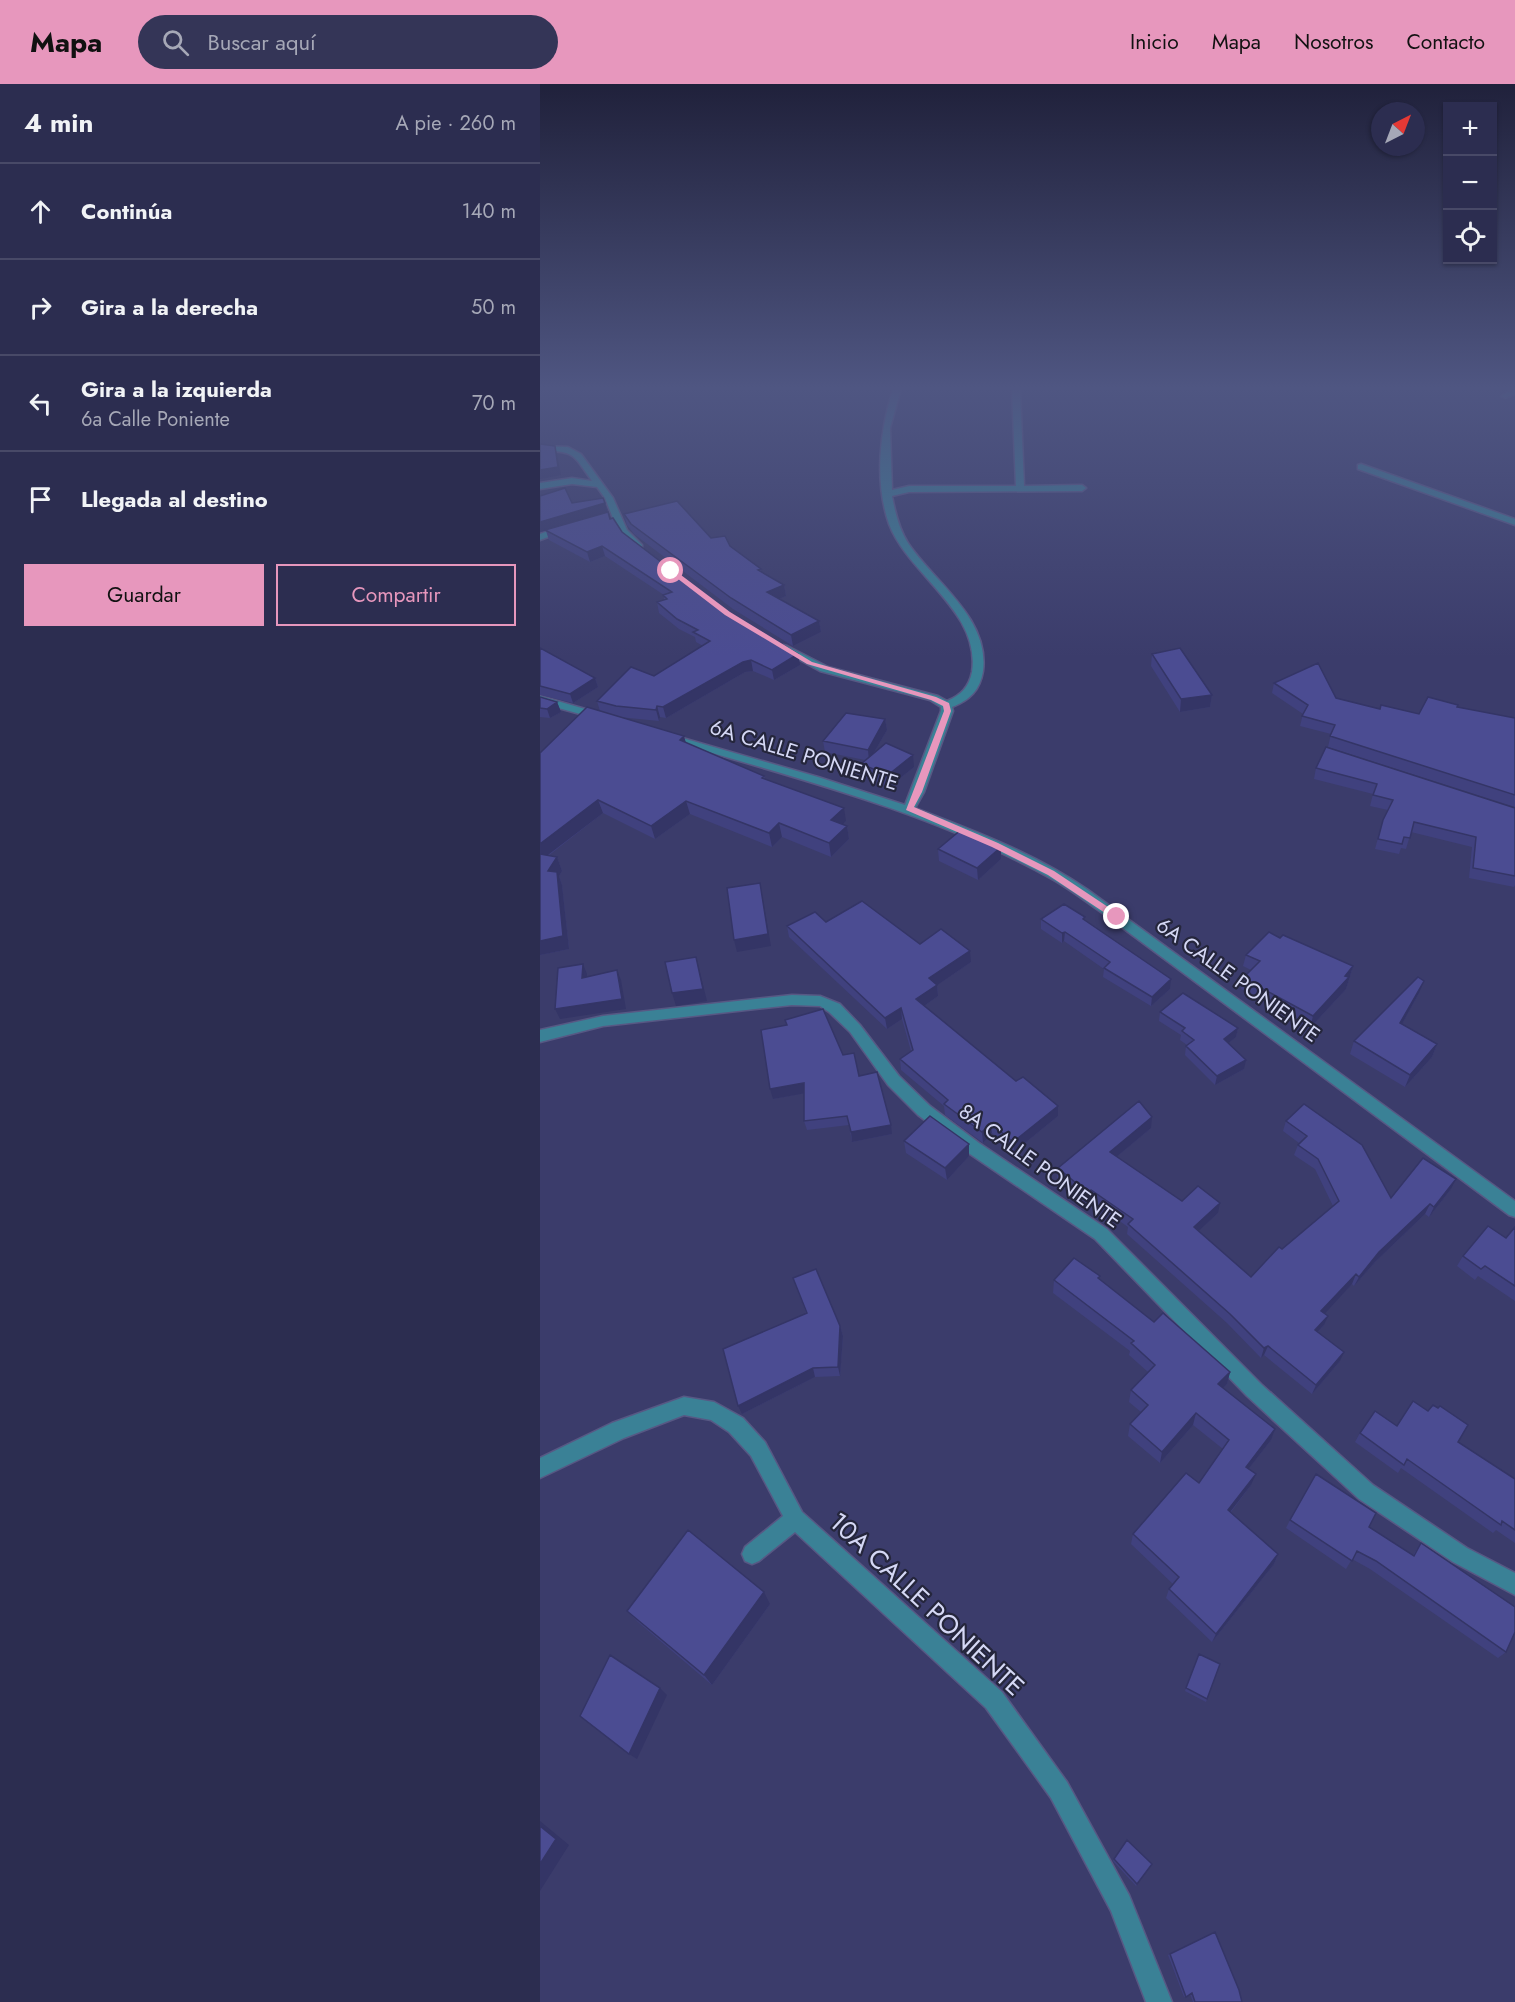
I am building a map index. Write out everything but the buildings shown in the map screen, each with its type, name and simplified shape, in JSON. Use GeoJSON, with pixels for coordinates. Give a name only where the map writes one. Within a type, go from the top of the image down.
{"type":"FeatureCollection","features":[{"type":"Feature","properties":{"kind":"street"},"geometry":{"type":"LineString","coordinates":[[594,479],[617,515],[623,531],[650,555]]}},
{"type":"Feature","properties":{"kind":"street"},"geometry":{"type":"LineString","coordinates":[[888,479],[888,494],[898,535],[960,613],[979,655],[978,672],[972,689],[965,696],[946,705]]}},
{"type":"Feature","properties":{"kind":"street"},"geometry":{"type":"LineString","coordinates":[[1020,479],[1020,487]]}},
{"type":"Feature","properties":{"kind":"street"},"geometry":{"type":"LineString","coordinates":[[1393,479],[1515,522]]}},
{"type":"Feature","properties":{"kind":"street"},"geometry":{"type":"LineString","coordinates":[[540,486],[572,481],[599,485]]}},
{"type":"Feature","properties":{"kind":"street"},"geometry":{"type":"LineString","coordinates":[[888,494],[900,490],[1082,488]]}},
{"type":"Feature","properties":{"kind":"street"},"geometry":{"type":"LineString","coordinates":[[602,518],[617,515]]}},
{"type":"Feature","properties":{"kind":"street"},"geometry":{"type":"LineString","coordinates":[[540,537],[572,526]]}},
{"type":"Feature","properties":{"kind":"street"},"geometry":{"type":"LineString","coordinates":[[769,640],[824,669],[934,699],[946,705]]}},
{"type":"Feature","properties":{"kind":"street"},"geometry":{"type":"LineString","coordinates":[[540,699],[617,722]]}},
{"type":"Feature","properties":{"kind":"street"},"geometry":{"type":"LineString","coordinates":[[909,808],[918,792],[947,711],[946,705]]}},
{"type":"Feature","properties":{"kind":"street","name":"6A CALLE PONIENTE"},"geometry":{"type":"LineString","coordinates":[[650,731],[909,808],[995,845],[1051,873],[1117,917],[1515,1210]]}},
{"type":"Feature","properties":{"kind":"street","name":"8A CALLE PONIENTE"},"geometry":{"type":"LineString","coordinates":[[540,1036],[603,1021],[792,1000],[817,1001],[836,1008],[902,1090],[946,1126],[1010,1172],[1073,1212],[1101,1234],[1254,1390],[1366,1492],[1460,1555],[1515,1584]]}},
{"type":"Feature","properties":{"kind":"street"},"geometry":{"type":"LineString","coordinates":[[540,1468],[619,1430],[684,1406],[714,1411],[736,1425],[758,1449],[795,1519]]}},
{"type":"Feature","properties":{"kind":"street","name":"10A CALLE PONIENTE"},"geometry":{"type":"LineString","coordinates":[[752,1554],[795,1519],[994,1700],[1059,1790],[1120,1904],[1159,2002]]}},
{"type":"Feature","properties":{"kind":"route"},"geometry":{"type":"LineString","coordinates":[[671,571],[760,635],[809,663],[861,680],[934,699],[946,705],[947,711],[918,792],[909,808],[995,845],[1051,873],[1117,917]]}}]}
